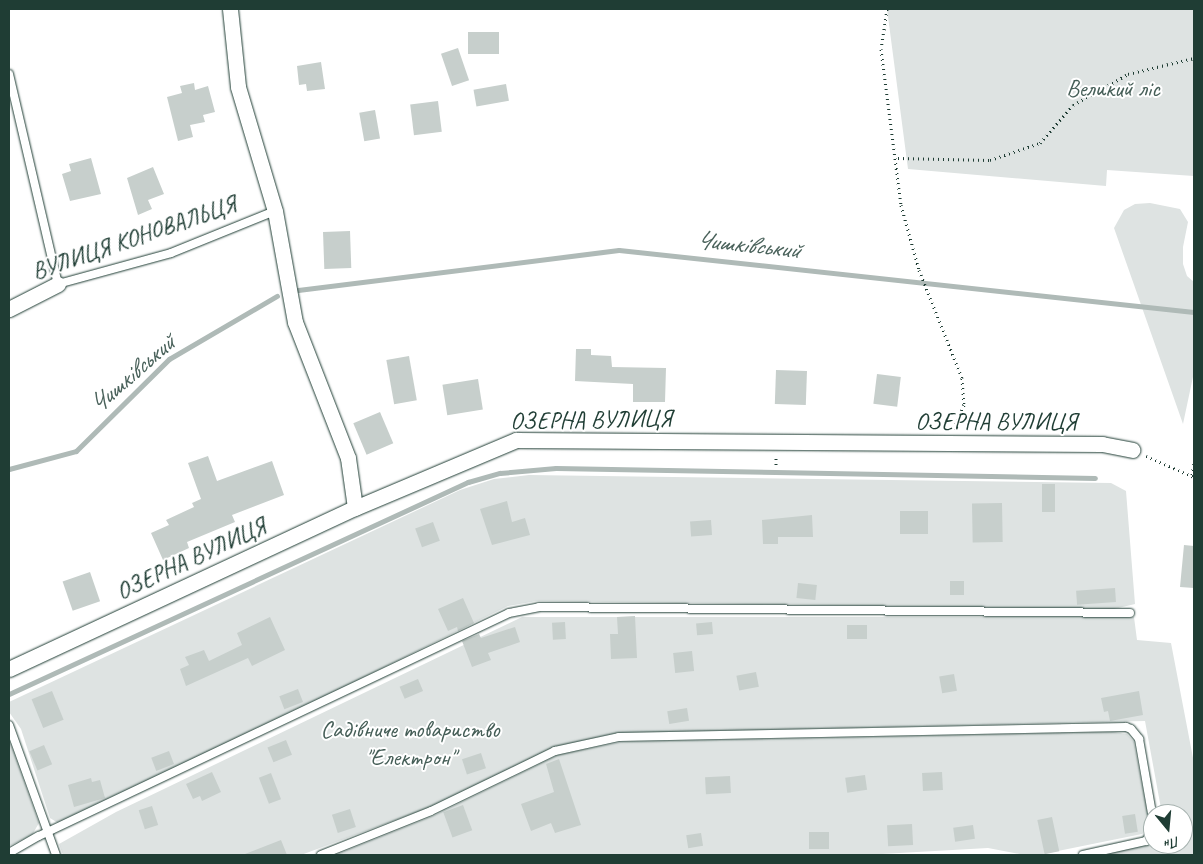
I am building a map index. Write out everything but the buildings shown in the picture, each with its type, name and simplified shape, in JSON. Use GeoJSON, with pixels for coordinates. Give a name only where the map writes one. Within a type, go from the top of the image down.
{"type":"FeatureCollection","features":[{"type":"Feature","properties":{"kind":"street"},"geometry":{"type":"LineString","coordinates":[[230,9],[238,87],[274,211],[295,322],[348,458],[355,508]]}},
{"type":"Feature","properties":{"kind":"street","name":"ВУЛИЦЯ КОНОВАЛЬЦЯ"},"geometry":{"type":"LineString","coordinates":[[9,309],[58,284]]}},
{"type":"Feature","properties":{"kind":"street","name":"ОЗЕРНА ВУЛИЦЯ"},"geometry":{"type":"LineString","coordinates":[[9,669],[355,508],[516,440],[943,445],[1102,444],[1132,450]]}},
{"type":"Feature","properties":{"kind":"lane"},"geometry":{"type":"LineString","coordinates":[[9,74],[58,284]]}},
{"type":"Feature","properties":{"kind":"lane","name":"ВУЛИЦЯ КОНОВАЛЬЦЯ"},"geometry":{"type":"LineString","coordinates":[[58,284],[171,253],[274,211]]}},
{"type":"Feature","properties":{"kind":"lane"},"geometry":{"type":"LineString","coordinates":[[9,853],[39,836],[50,834],[510,613],[539,607],[1130,613]]}},
{"type":"Feature","properties":{"kind":"lane"},"geometry":{"type":"LineString","coordinates":[[9,726],[50,834],[56,855]]}},
{"type":"Feature","properties":{"kind":"lane"},"geometry":{"type":"LineString","coordinates":[[321,855],[431,811],[556,751],[619,737],[1126,727],[1131,729],[1139,739],[1150,804]]}},
{"type":"Feature","properties":{"kind":"lane"},"geometry":{"type":"LineString","coordinates":[[1083,855],[1143,842]]}},
{"type":"Feature","properties":{"kind":"path"},"geometry":{"type":"LineString","coordinates":[[887,9],[881,48],[887,108],[898,158],[901,205],[919,270],[962,378],[964,405],[957,425],[943,445]]}},
{"type":"Feature","properties":{"kind":"path"},"geometry":{"type":"LineString","coordinates":[[898,158],[990,160],[1040,143],[1073,105],[1128,74],[1194,58]]}},
{"type":"Feature","properties":{"kind":"path"},"geometry":{"type":"LineString","coordinates":[[1132,450],[1193,476],[1194,462]]}},
{"type":"Feature","properties":{"kind":"path"},"geometry":{"type":"LineString","coordinates":[[776,459],[776,465]]}},
{"type":"Feature","properties":{"kind":"green space","name":"Великий ліс"},"geometry":{"type":"Polygon","coordinates":[[[887,9],[1194,9],[1194,176],[1107,170],[1106,186],[908,169],[887,9]]]}},
{"type":"Feature","properties":{"kind":"green space"},"geometry":{"type":"Polygon","coordinates":[[[1150,203],[1180,209],[1188,222],[1183,247],[1183,264],[1187,276],[1194,282],[1194,372],[1183,424],[1114,228],[1124,210],[1135,204],[1150,203]]]}},
{"type":"Feature","properties":{"kind":"green space","name":"Садівниче товариство \"Електрон\""},"geometry":{"type":"Polygon","coordinates":[[[529,475],[1111,483],[1126,491],[1135,604],[1114,609],[537,601],[508,606],[119,798],[58,823],[50,818],[21,729],[9,712],[9,702],[460,490],[494,479],[529,475]]]}},
{"type":"Feature","properties":{"kind":"green space","name":"Садівниче товариство \"Електрон\""},"geometry":{"type":"Polygon","coordinates":[[[522,617],[1134,617],[1137,640],[1171,643],[1193,758],[1194,715],[1194,855],[1098,855],[1143,843],[1143,854],[1193,854],[1193,804],[1160,804],[1145,721],[617,733],[554,747],[433,806],[301,855],[63,855],[59,844],[116,812],[522,617]]]}},
{"type":"Feature","properties":{"kind":"green space","name":"Садівниче товариство \"Електрон\""},"geometry":{"type":"Polygon","coordinates":[[[1113,732],[1127,734],[1134,742],[1146,804],[1143,804],[1143,833],[1043,854],[1025,855],[988,848],[864,855],[335,855],[433,816],[558,755],[621,742],[1113,732]]]}},
{"type":"Feature","properties":{"kind":"green space"},"geometry":{"type":"Polygon","coordinates":[[[9,739],[39,823],[32,835],[9,846],[9,739]]]}},
{"type":"Feature","properties":{"kind":"waterway","name":"Чишківський"},"geometry":{"type":"LineString","coordinates":[[298,290],[619,250],[1194,312]]}},
{"type":"Feature","properties":{"kind":"waterway","name":"Чишківський"},"geometry":{"type":"LineString","coordinates":[[9,469],[76,451],[169,359],[277,296]]}},
{"type":"Feature","properties":{"kind":"waterway"},"geometry":{"type":"LineString","coordinates":[[9,694],[468,482],[500,473],[556,468],[1095,478]]}}]}
